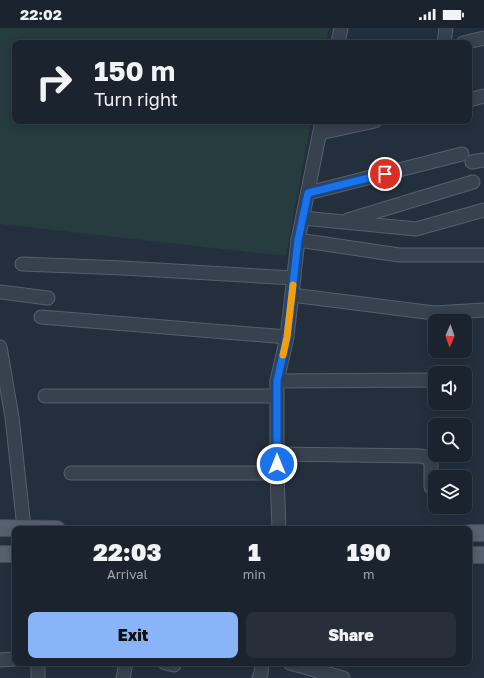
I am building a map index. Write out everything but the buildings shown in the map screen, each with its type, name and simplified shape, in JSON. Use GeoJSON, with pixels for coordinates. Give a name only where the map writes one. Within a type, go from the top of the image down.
{"type":"FeatureCollection","features":[{"type":"Feature","properties":{"kind":"main road"},"geometry":{"type":"LineString","coordinates":[[0,528],[12,528]]}},
{"type":"Feature","properties":{"kind":"main road"},"geometry":{"type":"LineString","coordinates":[[472,533],[484,533]]}},
{"type":"Feature","properties":{"kind":"main road"},"geometry":{"type":"LineString","coordinates":[[0,554],[12,554]]}},
{"type":"Feature","properties":{"kind":"main road"},"geometry":{"type":"LineString","coordinates":[[472,555],[484,555]]}},
{"type":"Feature","properties":{"kind":"street"},"geometry":{"type":"LineString","coordinates":[[339,40],[341,28]]}},
{"type":"Feature","properties":{"kind":"street"},"geometry":{"type":"LineString","coordinates":[[444,40],[446,28]]}},
{"type":"Feature","properties":{"kind":"street"},"geometry":{"type":"LineString","coordinates":[[472,41],[484,38]]}},
{"type":"Feature","properties":{"kind":"street"},"geometry":{"type":"LineString","coordinates":[[472,99],[484,96]]}},
{"type":"Feature","properties":{"kind":"street"},"geometry":{"type":"LineString","coordinates":[[279,526],[277,473],[277,381],[287,337],[298,240],[321,127],[348,124]]}},
{"type":"Feature","properties":{"kind":"street"},"geometry":{"type":"LineString","coordinates":[[308,193],[473,159]]}},
{"type":"Feature","properties":{"kind":"street"},"geometry":{"type":"LineString","coordinates":[[342,222],[473,182]]}},
{"type":"Feature","properties":{"kind":"street"},"geometry":{"type":"LineString","coordinates":[[303,218],[416,229],[484,210]]}},
{"type":"Feature","properties":{"kind":"street"},"geometry":{"type":"LineString","coordinates":[[298,240],[399,255],[484,255]]}},
{"type":"Feature","properties":{"kind":"street"},"geometry":{"type":"LineString","coordinates":[[22,264],[294,278]]}},
{"type":"Feature","properties":{"kind":"street"},"geometry":{"type":"LineString","coordinates":[[0,292],[48,298]]}},
{"type":"Feature","properties":{"kind":"street"},"geometry":{"type":"LineString","coordinates":[[292,294],[434,313],[484,310]]}},
{"type":"Feature","properties":{"kind":"street"},"geometry":{"type":"LineString","coordinates":[[41,317],[287,337]]}},
{"type":"Feature","properties":{"kind":"street"},"geometry":{"type":"LineString","coordinates":[[0,347],[12,417],[24,526]]}},
{"type":"Feature","properties":{"kind":"street"},"geometry":{"type":"LineString","coordinates":[[277,381],[428,380]]}},
{"type":"Feature","properties":{"kind":"street"},"geometry":{"type":"LineString","coordinates":[[45,396],[277,396]]}},
{"type":"Feature","properties":{"kind":"street"},"geometry":{"type":"LineString","coordinates":[[277,454],[422,456],[428,458],[431,463],[431,470]]}},
{"type":"Feature","properties":{"kind":"street"},"geometry":{"type":"LineString","coordinates":[[71,473],[277,473]]}},
{"type":"Feature","properties":{"kind":"street"},"geometry":{"type":"LineString","coordinates":[[0,660],[12,659]]}},
{"type":"Feature","properties":{"kind":"street"},"geometry":{"type":"LineString","coordinates":[[38,666],[38,678]]}},
{"type":"Feature","properties":{"kind":"street"},"geometry":{"type":"LineString","coordinates":[[123,678],[125,666]]}},
{"type":"Feature","properties":{"kind":"street"},"geometry":{"type":"LineString","coordinates":[[259,678],[262,673],[262,666]]}},
{"type":"Feature","properties":{"kind":"street"},"geometry":{"type":"LineString","coordinates":[[301,666],[343,678]]}},
{"type":"Feature","properties":{"kind":"green space"},"geometry":{"type":"Polygon","coordinates":[[[0,28],[329,28],[327,40],[12,40],[12,124],[310,124],[286,256],[0,224],[0,28]]]}},
{"type":"Feature","properties":{"kind":"slow traffic"},"geometry":{"type":"LineString","coordinates":[[283,355],[287,337],[293,285]]}},
{"type":"Feature","properties":{"kind":"route"},"geometry":{"type":"LineString","coordinates":[[277,464],[277,381],[287,337],[298,240],[308,193],[385,174]]}}]}
